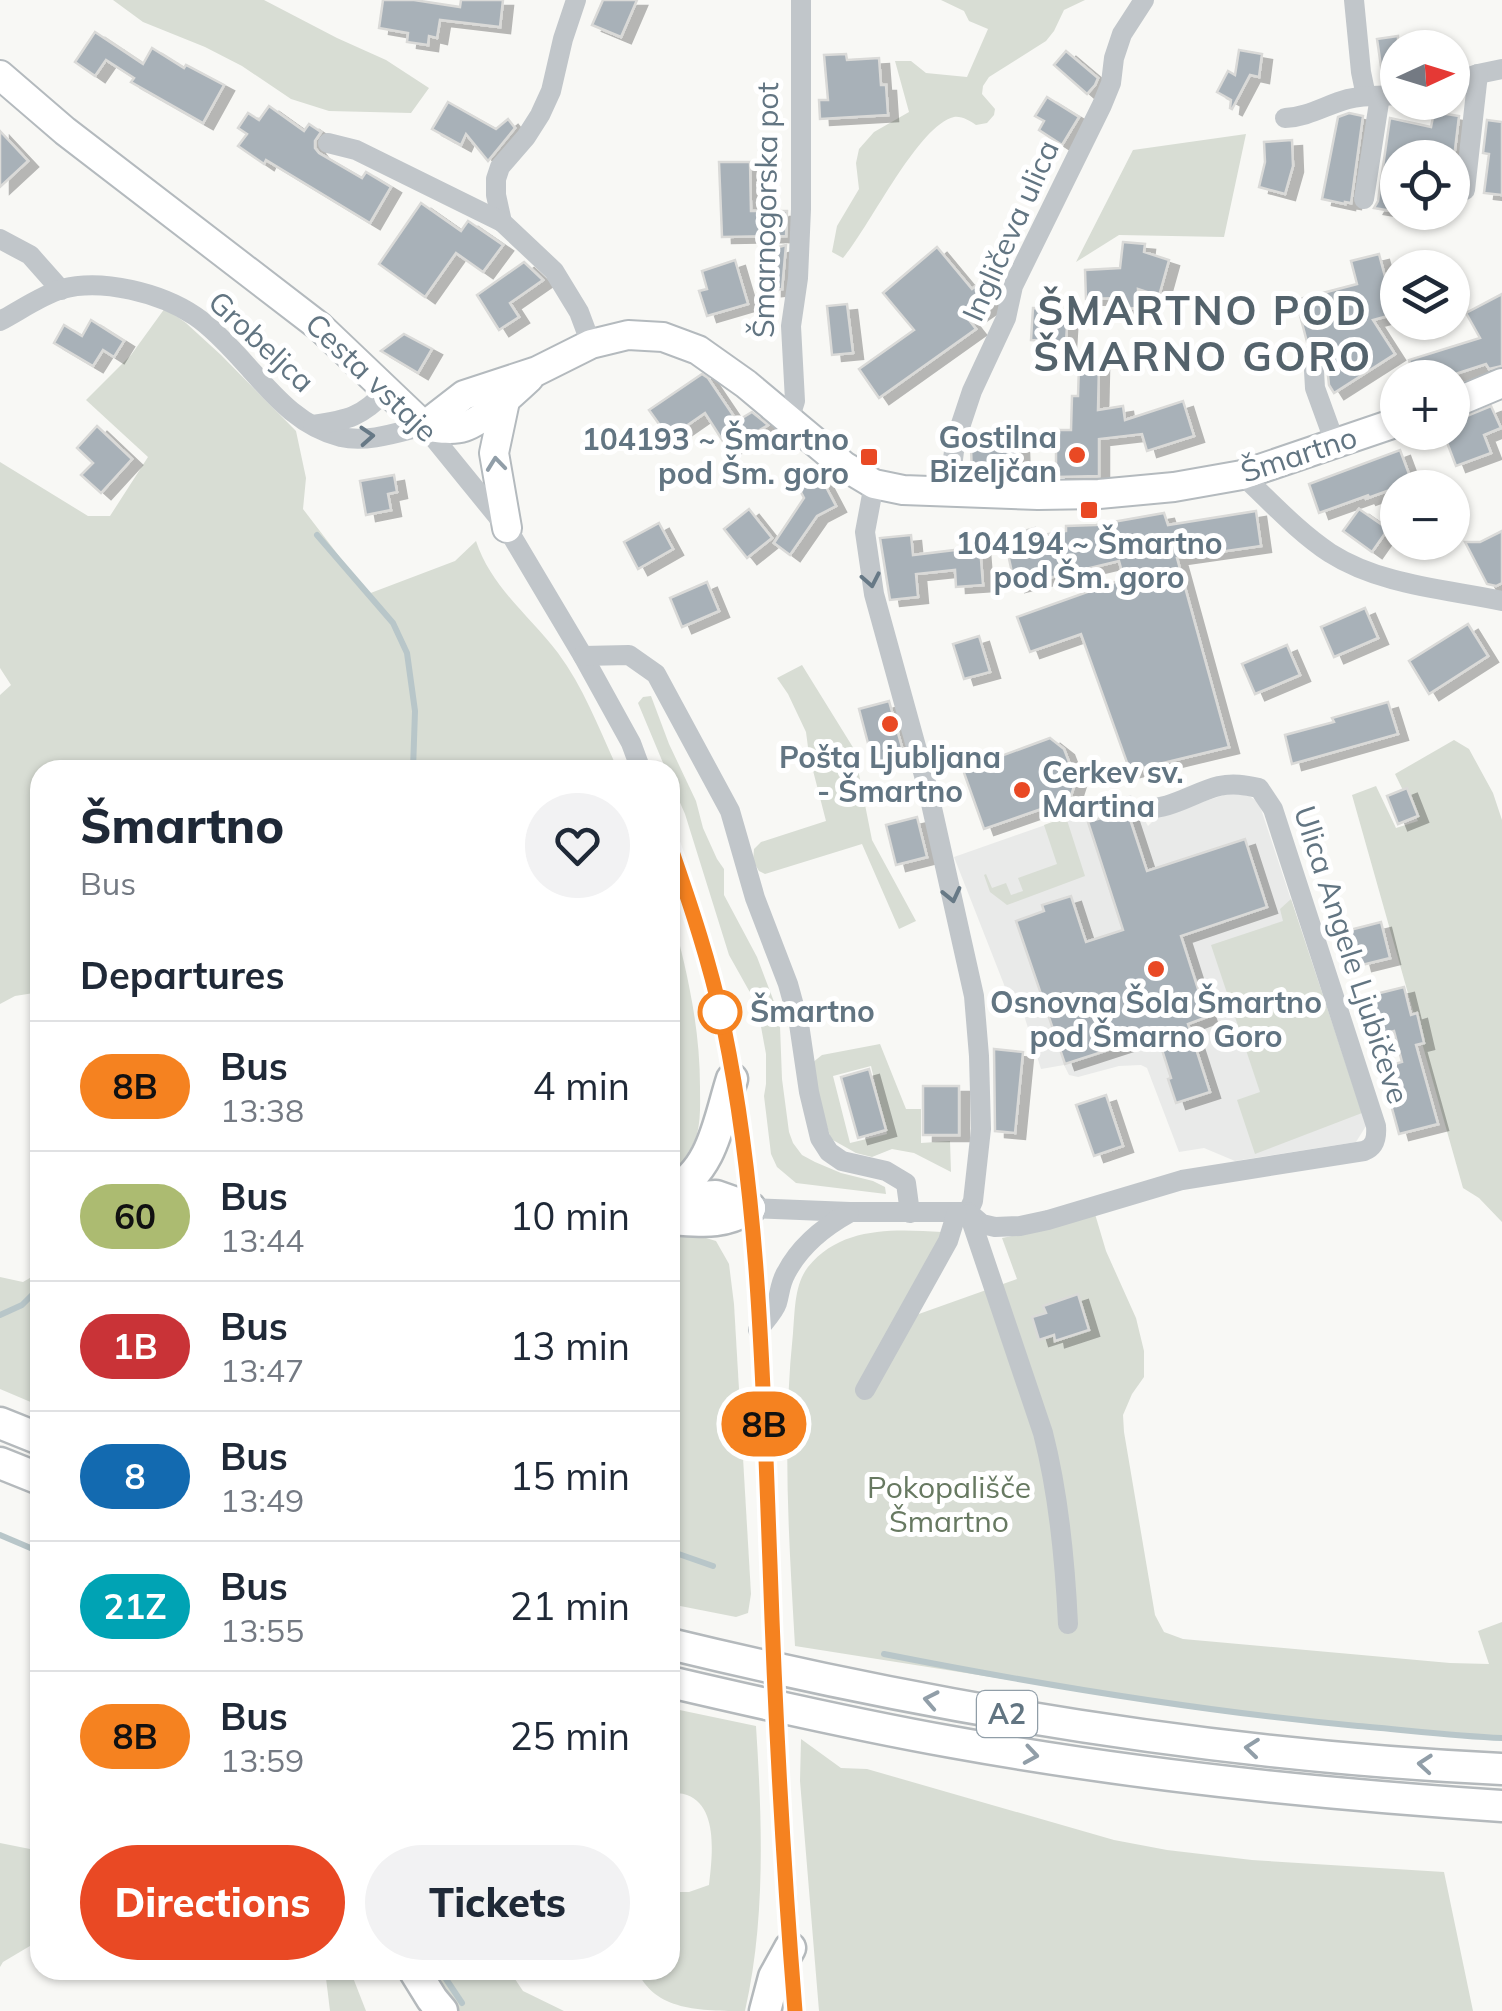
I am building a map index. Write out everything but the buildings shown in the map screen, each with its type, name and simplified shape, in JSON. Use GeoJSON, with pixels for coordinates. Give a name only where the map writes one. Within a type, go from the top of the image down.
{"type":"FeatureCollection","features":[{"type":"Feature","properties":{"kind":"highway"},"geometry":{"type":"LineString","coordinates":[[680,1187],[703,1163],[732,1078]]}},
{"type":"Feature","properties":{"kind":"highway"},"geometry":{"type":"LineString","coordinates":[[680,1196],[716,1196],[750,1208]]}},
{"type":"Feature","properties":{"kind":"highway"},"geometry":{"type":"LineString","coordinates":[[680,1220],[717,1222],[750,1208]]}},
{"type":"Feature","properties":{"kind":"highway"},"geometry":{"type":"LineString","coordinates":[[3,1424],[30,1426]]}},
{"type":"Feature","properties":{"kind":"highway"},"geometry":{"type":"LineString","coordinates":[[3,1424],[30,1435]]}},
{"type":"Feature","properties":{"kind":"highway"},"geometry":{"type":"LineString","coordinates":[[0,1462],[30,1475]]}},
{"type":"Feature","properties":{"kind":"highway","name":"A2"},"geometry":{"type":"LineString","coordinates":[[680,1647],[916,1697],[1067,1724],[1330,1756],[1502,1769]]}},
{"type":"Feature","properties":{"kind":"highway","name":"A2"},"geometry":{"type":"LineString","coordinates":[[680,1684],[797,1712],[1062,1760],[1230,1783],[1502,1806]]}},
{"type":"Feature","properties":{"kind":"highway"},"geometry":{"type":"LineString","coordinates":[[680,1704],[726,1713],[797,1712]]}},
{"type":"Feature","properties":{"kind":"highway"},"geometry":{"type":"LineString","coordinates":[[764,2011],[774,1977],[790,1948]]}},
{"type":"Feature","properties":{"kind":"highway"},"geometry":{"type":"LineString","coordinates":[[403,1980],[423,2011]]}},
{"type":"Feature","properties":{"kind":"highway"},"geometry":{"type":"LineString","coordinates":[[420,1980],[442,2011]]}},
{"type":"Feature","properties":{"kind":"main road","name":"Cesta vstaje"},"geometry":{"type":"LineString","coordinates":[[0,75],[64,131],[320,327],[424,426]]}},
{"type":"Feature","properties":{"kind":"main road","name":"Šmartno"},"geometry":{"type":"LineString","coordinates":[[537,370],[591,344],[628,335],[664,337],[720,364],[844,466],[874,484],[903,490],[1098,494],[1174,487],[1242,475],[1380,428]]}},
{"type":"Feature","properties":{"kind":"main road"},"geometry":{"type":"LineString","coordinates":[[424,426],[464,426],[504,401],[537,370]]}},
{"type":"Feature","properties":{"kind":"main road"},"geometry":{"type":"LineString","coordinates":[[424,426],[464,395],[537,370]]}},
{"type":"Feature","properties":{"kind":"main road"},"geometry":{"type":"LineString","coordinates":[[1470,396],[1502,383]]}},
{"type":"Feature","properties":{"kind":"main road"},"geometry":{"type":"LineString","coordinates":[[504,401],[494,454],[507,528]]}},
{"type":"Feature","properties":{"kind":"street"},"geometry":{"type":"LineString","coordinates":[[502,222],[496,179],[500,167],[540,116],[551,91],[576,0]]}},
{"type":"Feature","properties":{"kind":"street","name":"Šmarnogorska pot"},"geometry":{"type":"LineString","coordinates":[[789,420],[795,401],[791,326],[801,209],[801,0]]}},
{"type":"Feature","properties":{"kind":"street","name":"Ingličeva ulica"},"geometry":{"type":"LineString","coordinates":[[949,492],[960,427],[972,390],[1006,318],[1013,286],[1102,105],[1122,34],[1144,0]]}},
{"type":"Feature","properties":{"kind":"street"},"geometry":{"type":"LineString","coordinates":[[1354,0],[1361,72],[1380,95]]}},
{"type":"Feature","properties":{"kind":"street"},"geometry":{"type":"LineString","coordinates":[[1470,77],[1502,69]]}},
{"type":"Feature","properties":{"kind":"street"},"geometry":{"type":"LineString","coordinates":[[1470,145],[1478,74]]}},
{"type":"Feature","properties":{"kind":"street"},"geometry":{"type":"LineString","coordinates":[[1285,118],[1301,117],[1348,99],[1380,96]]}},
{"type":"Feature","properties":{"kind":"street"},"geometry":{"type":"LineString","coordinates":[[1364,199],[1380,102]]}},
{"type":"Feature","properties":{"kind":"street"},"geometry":{"type":"LineString","coordinates":[[328,143],[356,150],[502,222],[554,271],[579,312],[591,344]]}},
{"type":"Feature","properties":{"kind":"street"},"geometry":{"type":"LineString","coordinates":[[0,239],[30,255],[61,290]]}},
{"type":"Feature","properties":{"kind":"street","name":"Grobeljca"},"geometry":{"type":"LineString","coordinates":[[0,321],[61,290],[127,288],[196,316],[284,406],[311,426],[344,438],[375,437],[424,426]]}},
{"type":"Feature","properties":{"kind":"street"},"geometry":{"type":"LineString","coordinates":[[1313,354],[1316,388],[1335,444]]}},
{"type":"Feature","properties":{"kind":"street","name":"Grobeljca"},"geometry":{"type":"LineString","coordinates":[[311,426],[360,415],[388,390]]}},
{"type":"Feature","properties":{"kind":"street","name":"Cesta vstaje"},"geometry":{"type":"LineString","coordinates":[[424,426],[507,528],[583,656],[638,760]]}},
{"type":"Feature","properties":{"kind":"street"},"geometry":{"type":"LineString","coordinates":[[1242,475],[1329,552],[1357,568],[1384,578],[1502,600]]}},
{"type":"Feature","properties":{"kind":"street"},"geometry":{"type":"LineString","coordinates":[[865,1390],[963,1212],[973,1201],[981,1129],[974,996],[928,790],[866,552],[865,532],[874,484]]}},
{"type":"Feature","properties":{"kind":"street"},"geometry":{"type":"LineString","coordinates":[[583,656],[629,655],[656,674],[679,713],[730,811],[792,997],[820,1138],[842,1161],[886,1171],[906,1183],[910,1214]]}},
{"type":"Feature","properties":{"kind":"street","name":"Ulica Angele Ljubičeve"},"geometry":{"type":"LineString","coordinates":[[963,1212],[982,1224],[1020,1226],[1182,1180],[1364,1151],[1376,1140],[1376,1126],[1273,809],[1259,788],[1239,784],[1218,786],[1157,808],[1142,808]]}},
{"type":"Feature","properties":{"kind":"street"},"geometry":{"type":"LineString","coordinates":[[680,877],[710,969],[724,1032],[750,1208],[795,2011]]}},
{"type":"Feature","properties":{"kind":"street"},"geometry":{"type":"LineString","coordinates":[[750,1208],[963,1212]]}},
{"type":"Feature","properties":{"kind":"street"},"geometry":{"type":"LineString","coordinates":[[758,1330],[776,1304],[787,1270],[806,1244],[850,1212]]}},
{"type":"Feature","properties":{"kind":"street"},"geometry":{"type":"LineString","coordinates":[[963,1212],[1043,1433],[1052,1470],[1068,1624]]}},
{"type":"Feature","properties":{"kind":"shaded area","name":"Osnovna Šola Šmartno pod Šmarno Goro"},"geometry":{"type":"Polygon","coordinates":[[[1233,792],[1244,792],[1259,803],[1366,1126],[1356,1142],[1235,1161],[1204,1148],[1179,1152],[1147,1068],[1119,1066],[1078,1077],[1069,1075],[1064,1065],[1041,1069],[1022,1009],[1014,1010],[954,857],[1131,795],[1148,826],[1157,817],[1233,792]]]}},
{"type":"Feature","properties":{"kind":"green space"},"geometry":{"type":"Polygon","coordinates":[[[113,0],[264,0],[386,60],[429,88],[411,113],[329,111],[291,99],[242,66],[143,22],[113,0]]]}},
{"type":"Feature","properties":{"kind":"green space"},"geometry":{"type":"Polygon","coordinates":[[[941,0],[1085,0],[1064,10],[1046,41],[989,77],[982,94],[995,109],[987,123],[976,125],[954,117],[925,138],[843,258],[832,252],[837,226],[859,189],[859,149],[874,132],[909,112],[895,61],[911,61],[926,73],[967,77],[988,29],[969,21],[964,11],[941,0]]]}},
{"type":"Feature","properties":{"kind":"green space"},"geometry":{"type":"Polygon","coordinates":[[[1246,134],[1224,237],[1119,235],[1076,262],[1133,150],[1246,134]]]}},
{"type":"Feature","properties":{"kind":"green space"},"geometry":{"type":"Polygon","coordinates":[[[165,308],[221,355],[296,431],[306,478],[303,509],[368,594],[455,561],[476,541],[501,587],[567,666],[614,760],[30,760],[30,994],[0,1004],[0,695],[11,685],[0,668],[0,462],[88,516],[110,516],[148,457],[86,400],[131,355],[165,308]]]}},
{"type":"Feature","properties":{"kind":"green space"},"geometry":{"type":"Polygon","coordinates":[[[802,665],[854,749],[872,840],[916,921],[899,929],[862,844],[765,874],[753,861],[754,849],[761,842],[826,821],[806,732],[777,678],[802,665]]]}},
{"type":"Feature","properties":{"kind":"green space"},"geometry":{"type":"Polygon","coordinates":[[[651,696],[677,760],[662,760],[638,703],[651,696]]]}},
{"type":"Feature","properties":{"kind":"green space"},"geometry":{"type":"Polygon","coordinates":[[[1454,740],[1469,749],[1493,793],[1502,820],[1502,1222],[1463,1188],[1352,795],[1376,786],[1396,828],[1418,821],[1395,774],[1454,740]]]}},
{"type":"Feature","properties":{"kind":"green space"},"geometry":{"type":"Polygon","coordinates":[[[680,767],[696,801],[703,828],[724,869],[724,895],[757,957],[776,1007],[793,1143],[802,1155],[841,1173],[873,1181],[885,1187],[886,1194],[796,1183],[777,1167],[771,1154],[764,1096],[766,1054],[757,1005],[729,955],[680,803],[680,767]]]}},
{"type":"Feature","properties":{"kind":"green space"},"geometry":{"type":"Polygon","coordinates":[[[1066,817],[1085,876],[1007,905],[990,892],[986,874],[992,888],[1006,883],[1011,895],[1023,891],[1018,878],[1057,864],[1044,825],[1066,817]]]}},
{"type":"Feature","properties":{"kind":"green space"},"geometry":{"type":"Polygon","coordinates":[[[1291,899],[1362,1113],[1255,1154],[1237,1100],[1260,1092],[1211,945],[1283,921],[1280,909],[1291,899]]]}},
{"type":"Feature","properties":{"kind":"green space"},"geometry":{"type":"Polygon","coordinates":[[[680,946],[695,1018],[699,1064],[699,1122],[693,1145],[682,1162],[687,1168],[680,1174],[680,946]]]}},
{"type":"Feature","properties":{"kind":"green space"},"geometry":{"type":"Polygon","coordinates":[[[880,1044],[906,1109],[921,1109],[921,1143],[950,1141],[951,1172],[914,1153],[892,1149],[872,1157],[831,1139],[812,1063],[822,1055],[880,1044]],[[871,1066],[833,1076],[850,1143],[887,1134],[871,1066]]]}},
{"type":"Feature","properties":{"kind":"green space","name":"Pokopališče Šmartno"},"geometry":{"type":"Polygon","coordinates":[[[1095,1214],[1106,1251],[1136,1318],[1144,1351],[1144,1377],[1123,1415],[1124,1432],[1155,1615],[1164,1632],[1183,1639],[1489,1664],[1478,1631],[1502,1622],[1502,1736],[1199,1710],[795,1646],[788,1411],[796,1299],[808,1267],[821,1254],[852,1237],[905,1230],[942,1232],[916,1315],[1017,1279],[1002,1238],[1095,1214]]]}},
{"type":"Feature","properties":{"kind":"green space"},"geometry":{"type":"Polygon","coordinates":[[[680,1230],[716,1241],[729,1264],[751,1594],[748,1613],[736,1617],[680,1606],[680,1230]]]}},
{"type":"Feature","properties":{"kind":"green space"},"geometry":{"type":"Polygon","coordinates":[[[0,1277],[23,1282],[30,1278],[30,1402],[0,1389],[0,1277]]]}},
{"type":"Feature","properties":{"kind":"green space"},"geometry":{"type":"Polygon","coordinates":[[[680,1710],[756,1726],[761,1833],[759,1905],[745,2011],[681,2006],[655,1994],[643,1980],[680,1980],[680,1892],[709,1885],[709,1822],[697,1801],[680,1794],[680,1710]]]}},
{"type":"Feature","properties":{"kind":"green space"},"geometry":{"type":"Polygon","coordinates":[[[801,1739],[841,1768],[867,1769],[1114,1840],[1252,1860],[1444,1872],[1473,2011],[819,2011],[800,1781],[801,1739]]]}},
{"type":"Feature","properties":{"kind":"green space"},"geometry":{"type":"Polygon","coordinates":[[[0,1843],[30,1849],[30,1946],[0,1967],[0,1843]]]}},
{"type":"Feature","properties":{"kind":"green space"},"geometry":{"type":"Polygon","coordinates":[[[326,1980],[354,1980],[366,2011],[330,2011],[326,1980]]]}},
{"type":"Feature","properties":{"kind":"green space"},"geometry":{"type":"Polygon","coordinates":[[[432,1980],[516,1980],[523,1991],[564,2011],[455,2011],[432,1980]]]}},
{"type":"Feature","properties":{"kind":"waterway"},"geometry":{"type":"LineString","coordinates":[[317,535],[393,623],[407,653],[415,711],[413,760]]}},
{"type":"Feature","properties":{"kind":"waterway"},"geometry":{"type":"LineString","coordinates":[[0,1315],[30,1297]]}},
{"type":"Feature","properties":{"kind":"waterway"},"geometry":{"type":"LineString","coordinates":[[0,1535],[30,1548]]}},
{"type":"Feature","properties":{"kind":"waterway"},"geometry":{"type":"LineString","coordinates":[[680,1554],[713,1566]]}},
{"type":"Feature","properties":{"kind":"waterway"},"geometry":{"type":"LineString","coordinates":[[884,1654],[1179,1705],[1502,1738]]}},
{"type":"Feature","properties":{"kind":"waterway"},"geometry":{"type":"LineString","coordinates":[[447,1980],[462,2003]]}},
{"type":"Feature","properties":{"kind":"bus line","name":"8B"},"geometry":{"type":"LineString","coordinates":[[680,875],[710,969],[724,1032],[750,1208],[795,2011]]}},
{"type":"Feature","properties":{"kind":"place","name":"Gostilna Bizeljčan"},"geometry":{"type":"Point","coordinates":[1077,455]}},
{"type":"Feature","properties":{"kind":"place","name":"104193 ~ Šmartno pod Šm. goro"},"geometry":{"type":"Point","coordinates":[869,457]}},
{"type":"Feature","properties":{"kind":"place","name":"104194 ~ Šmartno pod Šm. goro"},"geometry":{"type":"Point","coordinates":[1089,510]}},
{"type":"Feature","properties":{"kind":"place","name":"Pošta Ljubljana - Šmartno"},"geometry":{"type":"Point","coordinates":[890,724]}},
{"type":"Feature","properties":{"kind":"place","name":"Cerkev sv. Martina"},"geometry":{"type":"Point","coordinates":[1022,790]}},
{"type":"Feature","properties":{"kind":"place","name":"Osnovna Šola Šmartno pod Šmarno Goro"},"geometry":{"type":"Point","coordinates":[1156,969]}},
{"type":"Feature","properties":{"kind":"place","name":"Šmartno"},"geometry":{"type":"Point","coordinates":[720,1012]}},
{"type":"Feature","properties":{"kind":"district","name":"ŠMARTNO POD ŠMARNO GORO"},"geometry":{"type":"Point","coordinates":[1203,334]}}]}
